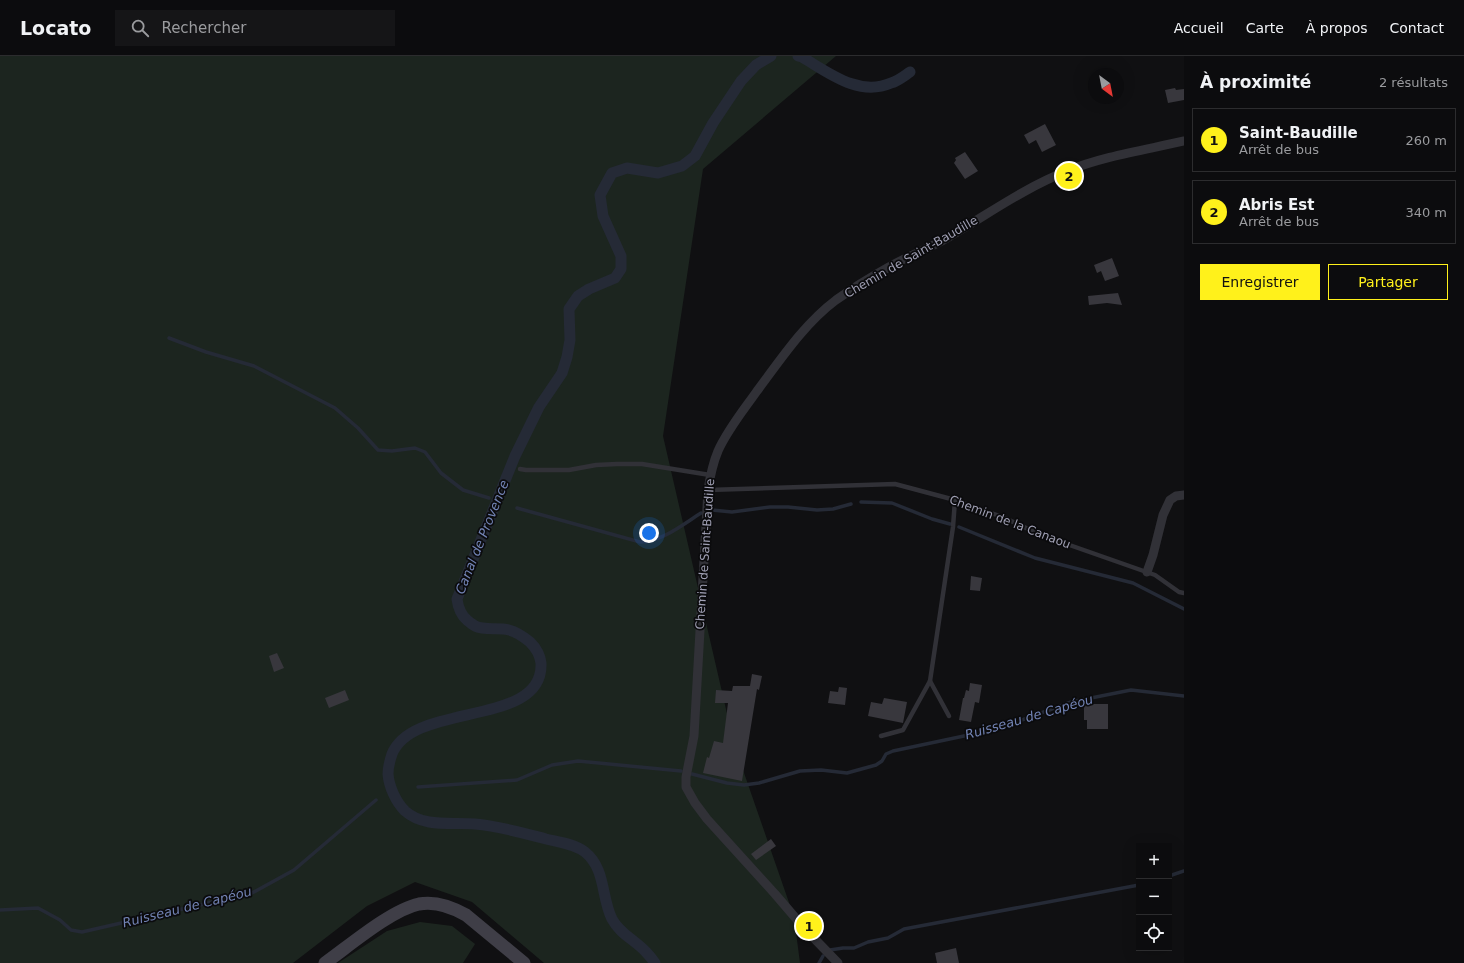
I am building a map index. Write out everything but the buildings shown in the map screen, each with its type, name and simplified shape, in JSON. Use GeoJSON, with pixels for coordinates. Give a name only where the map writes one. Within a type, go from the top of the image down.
{"type":"FeatureCollection","features":[{"type":"Feature","properties":{"kind":"street","name":"Chemin de Saint-Baudille"},"geometry":{"type":"LineString","coordinates":[[838,963],[805,929],[707,819],[686,787],[686,777],[694,736],[708,490],[710,475],[718,452],[741,414],[807,326],[822,311],[838,299],[889,267],[934,245],[1010,200],[1052,178],[1080,166],[1118,155],[1138,152],[1184,141]]}},
{"type":"Feature","properties":{"kind":"street"},"geometry":{"type":"LineString","coordinates":[[1147,572],[1163,515],[1170,500],[1176,496],[1184,495]]}},
{"type":"Feature","properties":{"kind":"street"},"geometry":{"type":"LineString","coordinates":[[325,963],[395,913],[420,904],[444,905],[466,915],[524,963]]}},
{"type":"Feature","properties":{"kind":"lane"},"geometry":{"type":"LineString","coordinates":[[520,469],[569,470],[596,465],[642,464],[710,475]]}},
{"type":"Feature","properties":{"kind":"lane","name":"Chemin de la Canaou"},"geometry":{"type":"LineString","coordinates":[[708,490],[895,484],[955,500],[1005,518],[1041,535],[1155,575],[1179,592],[1184,593]]}},
{"type":"Feature","properties":{"kind":"lane"},"geometry":{"type":"LineString","coordinates":[[881,736],[903,730],[930,681],[953,527],[955,500]]}},
{"type":"Feature","properties":{"kind":"lane"},"geometry":{"type":"LineString","coordinates":[[930,681],[949,716]]}},
{"type":"Feature","properties":{"kind":"shaded area"},"geometry":{"type":"Polygon","coordinates":[[[0,56],[836,56],[703,169],[663,436],[734,744],[794,917],[800,963],[544,963],[472,902],[415,882],[367,906],[293,963],[0,963],[0,56]]]}},
{"type":"Feature","properties":{"kind":"shaded area"},"geometry":{"type":"Polygon","coordinates":[[[420,922],[452,926],[475,944],[463,963],[338,963],[387,931],[420,922]]]}},
{"type":"Feature","properties":{"kind":"waterway","name":"Canal de Provence"},"geometry":{"type":"LineString","coordinates":[[655,963],[642,948],[623,933],[615,924],[609,911],[597,867],[592,859],[581,849],[567,844],[502,828],[475,824],[438,823],[421,820],[405,811],[399,803],[390,784],[388,769],[392,754],[405,738],[425,727],[449,719],[501,706],[522,697],[536,683],[541,663],[540,657],[534,646],[515,632],[475,626],[461,613],[457,599],[515,456],[539,407],[562,373],[570,340],[569,309],[578,296],[589,289],[615,278],[621,269],[621,256],[603,216],[600,195],[612,173],[627,168],[658,173],[682,166],[695,156],[713,123],[741,81],[756,65],[771,56]]}},
{"type":"Feature","properties":{"kind":"waterway","name":"Canal de Provence"},"geometry":{"type":"LineString","coordinates":[[798,56],[845,81],[867,87],[879,87],[894,82],[910,72]]}},
{"type":"Feature","properties":{"kind":"waterway"},"geometry":{"type":"LineString","coordinates":[[169,338],[206,352],[254,366],[335,408],[358,428],[378,450],[392,451],[415,448],[425,452],[441,473],[463,490],[489,498]]}},
{"type":"Feature","properties":{"kind":"waterway"},"geometry":{"type":"LineString","coordinates":[[861,502],[892,503],[932,519],[950,524]]}},
{"type":"Feature","properties":{"kind":"waterway"},"geometry":{"type":"LineString","coordinates":[[712,510],[732,512],[770,507],[817,510],[833,509],[851,504]]}},
{"type":"Feature","properties":{"kind":"waterway"},"geometry":{"type":"LineString","coordinates":[[517,508],[640,542],[657,539],[664,536],[701,513]]}},
{"type":"Feature","properties":{"kind":"waterway"},"geometry":{"type":"LineString","coordinates":[[959,527],[1035,558],[1133,583],[1184,609]]}},
{"type":"Feature","properties":{"kind":"waterway","name":"Ruisseau de Capéou"},"geometry":{"type":"LineString","coordinates":[[692,774],[727,783],[744,785],[759,783],[800,771],[821,770],[847,773],[876,765],[882,761],[886,754],[893,751],[997,729],[1071,702],[1131,690],[1184,696]]}},
{"type":"Feature","properties":{"kind":"waterway","name":"Ruisseau de Capéou"},"geometry":{"type":"LineString","coordinates":[[418,787],[517,780],[552,765],[578,761],[681,771]]}},
{"type":"Feature","properties":{"kind":"waterway","name":"Ruisseau de Capéou"},"geometry":{"type":"LineString","coordinates":[[0,910],[38,908],[60,920],[71,930],[82,932],[252,893],[294,870],[376,800]]}},
{"type":"Feature","properties":{"kind":"waterway"},"geometry":{"type":"LineString","coordinates":[[1172,875],[1184,871]]}},
{"type":"Feature","properties":{"kind":"waterway"},"geometry":{"type":"LineString","coordinates":[[830,950],[854,948],[868,942],[888,938],[904,929],[1136,886]]}},
{"type":"Feature","properties":{"kind":"waterway"},"geometry":{"type":"LineString","coordinates":[[819,963],[823,956]]}},
{"type":"Feature","properties":{"kind":"place","name":"Abris Est"},"geometry":{"type":"Point","coordinates":[1069,176]}},
{"type":"Feature","properties":{"kind":"place","name":"Saint-Baudille"},"geometry":{"type":"Point","coordinates":[809,926]}}]}
